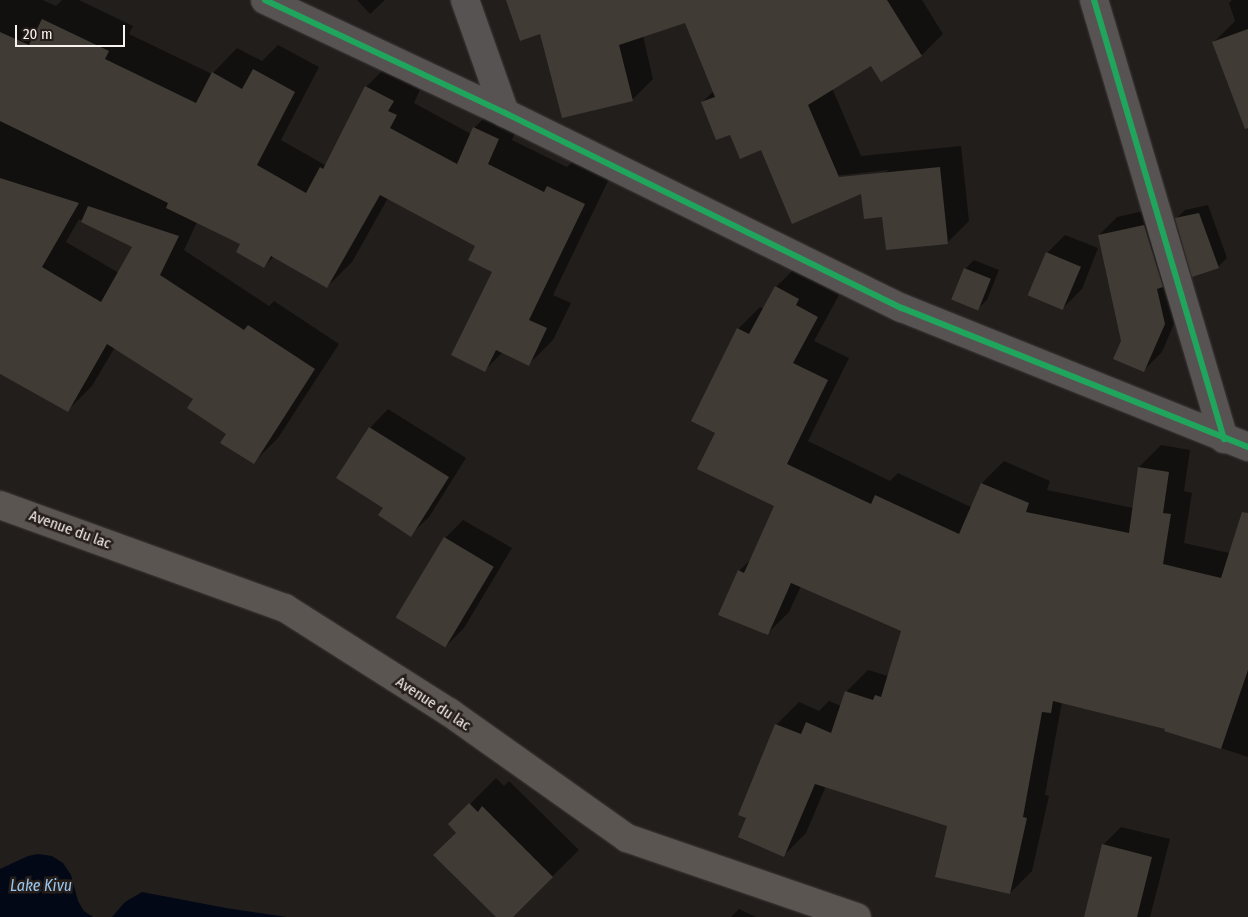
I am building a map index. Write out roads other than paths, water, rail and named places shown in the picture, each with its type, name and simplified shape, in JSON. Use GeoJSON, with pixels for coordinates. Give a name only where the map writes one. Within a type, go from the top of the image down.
{"type":"FeatureCollection","features":[{"type":"Feature","properties":{"kind":"main road","name":"Avenue du lac"},"geometry":{"type":"LineString","coordinates":[[0,505],[285,608],[449,712],[627,838],[858,917]]}},
{"type":"Feature","properties":{"kind":"street"},"geometry":{"type":"LineString","coordinates":[[265,0],[505,113],[902,308],[1236,443]]}},
{"type":"Feature","properties":{"kind":"street"},"geometry":{"type":"LineString","coordinates":[[465,0],[505,113]]}},
{"type":"Feature","properties":{"kind":"street"},"geometry":{"type":"LineString","coordinates":[[1094,0],[1236,443]]}},
{"type":"Feature","properties":{"kind":"water","name":"Lake Kivu"},"geometry":{"type":"Polygon","coordinates":[[[38,854],[52,856],[63,863],[71,875],[78,901],[84,911],[93,917],[0,917],[0,869],[28,856],[38,854]]]}},
{"type":"Feature","properties":{"kind":"water"},"geometry":{"type":"Polygon","coordinates":[[[142,892],[287,917],[112,917],[125,902],[142,892]]]}}]}
